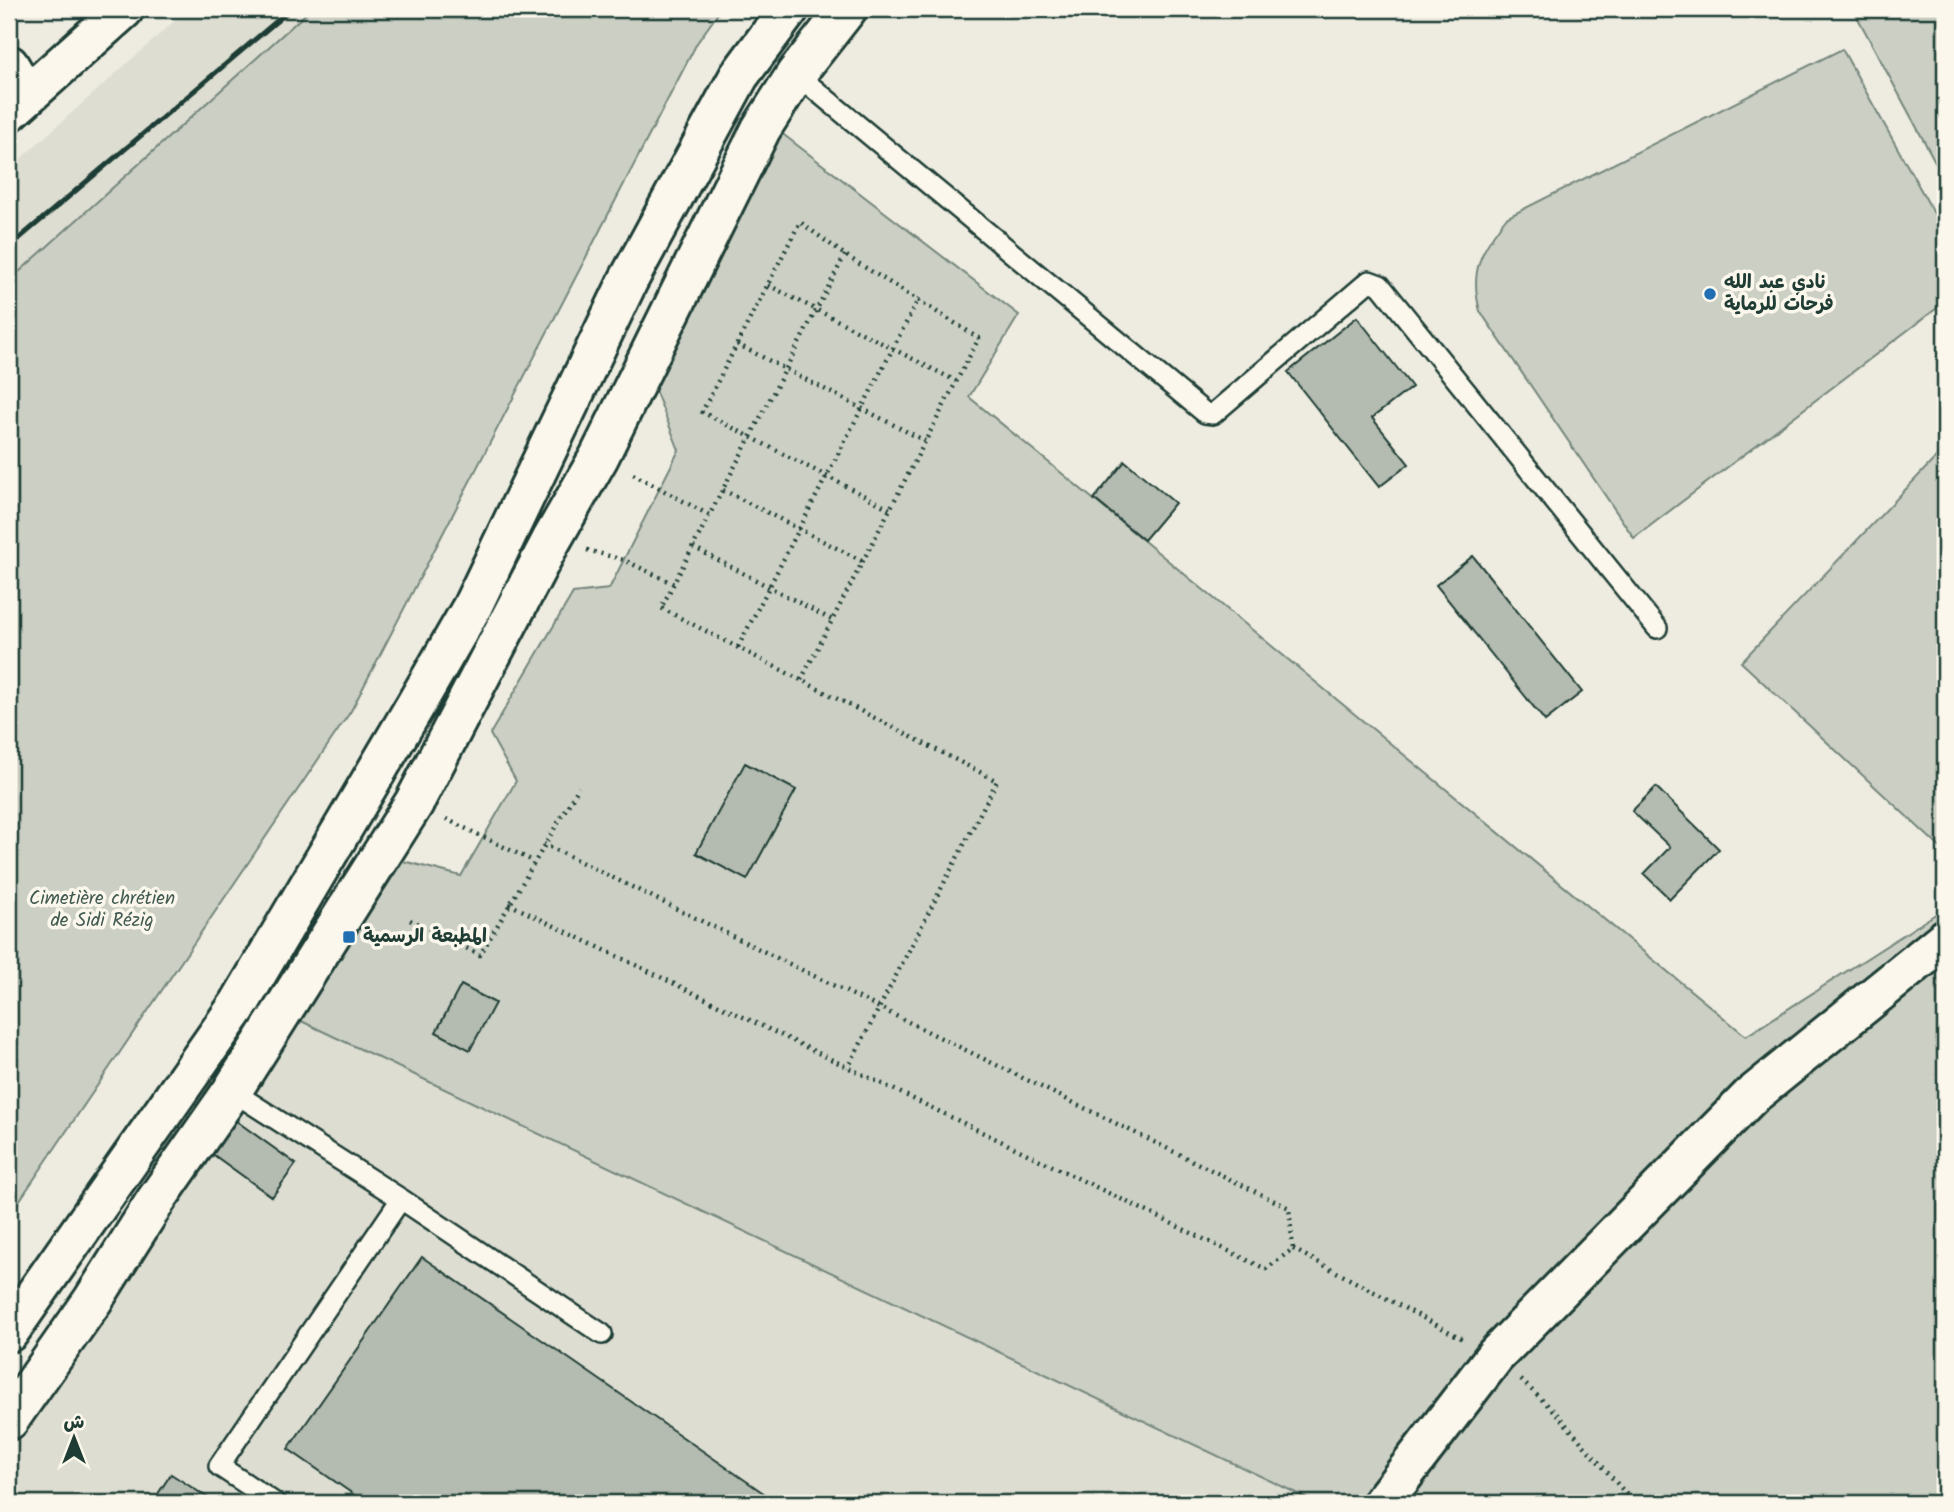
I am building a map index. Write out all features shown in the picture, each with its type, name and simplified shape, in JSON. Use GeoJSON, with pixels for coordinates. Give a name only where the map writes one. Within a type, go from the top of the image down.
{"type":"FeatureCollection","features":[{"type":"Feature","properties":{"kind":"main road"},"geometry":{"type":"LineString","coordinates":[[15,90],[124,9]]}},
{"type":"Feature","properties":{"kind":"main road"},"geometry":{"type":"LineString","coordinates":[[9,1332],[239,1004],[401,730],[472,607],[641,257],[739,76],[789,9]]}},
{"type":"Feature","properties":{"kind":"main road"},"geometry":{"type":"LineString","coordinates":[[9,1420],[93,1300],[156,1200],[232,1091],[414,803],[551,541],[599,457],[761,129],[796,74],[847,9]]}},
{"type":"Feature","properties":{"kind":"main road"},"geometry":{"type":"LineString","coordinates":[[1382,1503],[1495,1356],[1750,1097],[1945,939]]}},
{"type":"Feature","properties":{"kind":"lane"},"geometry":{"type":"LineString","coordinates":[[796,74],[1205,412],[1213,414],[1369,281],[1380,285],[1657,628]]}},
{"type":"Feature","properties":{"kind":"lane"},"geometry":{"type":"LineString","coordinates":[[232,1091],[401,1199],[602,1334]]}},
{"type":"Feature","properties":{"kind":"lane"},"geometry":{"type":"LineString","coordinates":[[275,1503],[219,1466],[401,1199]]}},
{"type":"Feature","properties":{"kind":"path"},"geometry":{"type":"LineString","coordinates":[[801,680],[862,561],[890,509],[979,338],[919,298],[845,255],[800,222],[702,412],[890,509]]}},
{"type":"Feature","properties":{"kind":"path"},"geometry":{"type":"LineString","coordinates":[[845,255],[661,608],[997,780],[848,1068]]}},
{"type":"Feature","properties":{"kind":"path"},"geometry":{"type":"LineString","coordinates":[[768,285],[956,381]]}},
{"type":"Feature","properties":{"kind":"path"},"geometry":{"type":"LineString","coordinates":[[738,648],[919,298]]}},
{"type":"Feature","properties":{"kind":"path"},"geometry":{"type":"LineString","coordinates":[[737,345],[925,441]]}},
{"type":"Feature","properties":{"kind":"path"},"geometry":{"type":"LineString","coordinates":[[599,457],[709,515]]}},
{"type":"Feature","properties":{"kind":"path"},"geometry":{"type":"LineString","coordinates":[[723,490],[862,561]]}},
{"type":"Feature","properties":{"kind":"path"},"geometry":{"type":"LineString","coordinates":[[551,541],[624,559],[674,584]]}},
{"type":"Feature","properties":{"kind":"path"},"geometry":{"type":"LineString","coordinates":[[693,547],[832,620]]}},
{"type":"Feature","properties":{"kind":"path"},"geometry":{"type":"LineString","coordinates":[[410,920],[480,955],[579,787]]}},
{"type":"Feature","properties":{"kind":"path"},"geometry":{"type":"LineString","coordinates":[[414,803],[533,861]]}},
{"type":"Feature","properties":{"kind":"path"},"geometry":{"type":"LineString","coordinates":[[544,844],[1289,1208],[1293,1249]]}},
{"type":"Feature","properties":{"kind":"path"},"geometry":{"type":"LineString","coordinates":[[509,904],[1266,1269],[1293,1249]]}},
{"type":"Feature","properties":{"kind":"path"},"geometry":{"type":"LineString","coordinates":[[1293,1249],[1495,1356],[1556,1413],[1634,1503]]}},
{"type":"Feature","properties":{"kind":"shaded area"},"geometry":{"type":"Polygon","coordinates":[[[188,9],[311,9],[9,281],[9,169],[188,9]]]}},
{"type":"Feature","properties":{"kind":"shaded area"},"geometry":{"type":"Polygon","coordinates":[[[299,1020],[1317,1503],[9,1503],[9,1415],[299,1020]]]}},
{"type":"Feature","properties":{"kind":"green space","name":"Cimetière chrétien de Sidi Rézig"},"geometry":{"type":"Polygon","coordinates":[[[311,9],[721,9],[697,43],[351,711],[9,1216],[9,281],[311,9]]]}},
{"type":"Feature","properties":{"kind":"green space"},"geometry":{"type":"Polygon","coordinates":[[[1853,9],[1945,9],[1945,180],[1853,9]]]}},
{"type":"Feature","properties":{"kind":"green space","name":"نادي عبد الله فرحات للرماية"},"geometry":{"type":"Polygon","coordinates":[[[1842,49],[1945,233],[1945,302],[1634,538],[1480,311],[1476,284],[1484,251],[1506,218],[1842,49]]]}},
{"type":"Feature","properties":{"kind":"green space"},"geometry":{"type":"Polygon","coordinates":[[[780,132],[1019,315],[969,397],[1746,1036],[1945,908],[1945,1503],[1317,1503],[299,1020],[403,861],[461,876],[516,781],[490,734],[573,593],[609,589],[679,450],[655,390],[780,132]]]}},
{"type":"Feature","properties":{"kind":"green space"},"geometry":{"type":"Polygon","coordinates":[[[1945,448],[1945,852],[1741,662],[1945,448]]]}},
{"type":"Feature","properties":{"kind":"building"},"geometry":{"type":"Polygon","coordinates":[[[1357,317],[1412,387],[1372,418],[1409,464],[1379,487],[1288,372],[1357,317]]]}},
{"type":"Feature","properties":{"kind":"building"},"geometry":{"type":"Polygon","coordinates":[[[1125,461],[1175,503],[1144,540],[1094,499],[1125,461]]]}},
{"type":"Feature","properties":{"kind":"building"},"geometry":{"type":"Polygon","coordinates":[[[1473,556],[1582,692],[1545,721],[1436,585],[1473,556]]]}},
{"type":"Feature","properties":{"kind":"building"},"geometry":{"type":"Polygon","coordinates":[[[745,763],[796,790],[747,880],[696,853],[745,763]]]}},
{"type":"Feature","properties":{"kind":"building"},"geometry":{"type":"Polygon","coordinates":[[[1656,787],[1719,849],[1670,899],[1644,874],[1670,847],[1632,811],[1656,787]]]}},
{"type":"Feature","properties":{"kind":"building"},"geometry":{"type":"Polygon","coordinates":[[[461,985],[495,1003],[470,1050],[436,1032],[461,985]]]}},
{"type":"Feature","properties":{"kind":"building"},"geometry":{"type":"Polygon","coordinates":[[[235,1120],[296,1164],[272,1197],[211,1153],[235,1120]]]}},
{"type":"Feature","properties":{"kind":"building"},"geometry":{"type":"Polygon","coordinates":[[[422,1257],[778,1503],[366,1503],[288,1449],[422,1257]]]}},
{"type":"Feature","properties":{"kind":"building"},"geometry":{"type":"Polygon","coordinates":[[[171,1474],[216,1503],[152,1503],[171,1474]]]}},
{"type":"Feature","properties":{"kind":"railway"},"geometry":{"type":"LineString","coordinates":[[9,247],[291,9]]}},
{"type":"Feature","properties":{"kind":"place","name":"نادي عبد الله فرحات للرماية"},"geometry":{"type":"Point","coordinates":[1710,294]}},
{"type":"Feature","properties":{"kind":"place","name":"المطبعة الرسمية"},"geometry":{"type":"Point","coordinates":[349,937]}}]}
